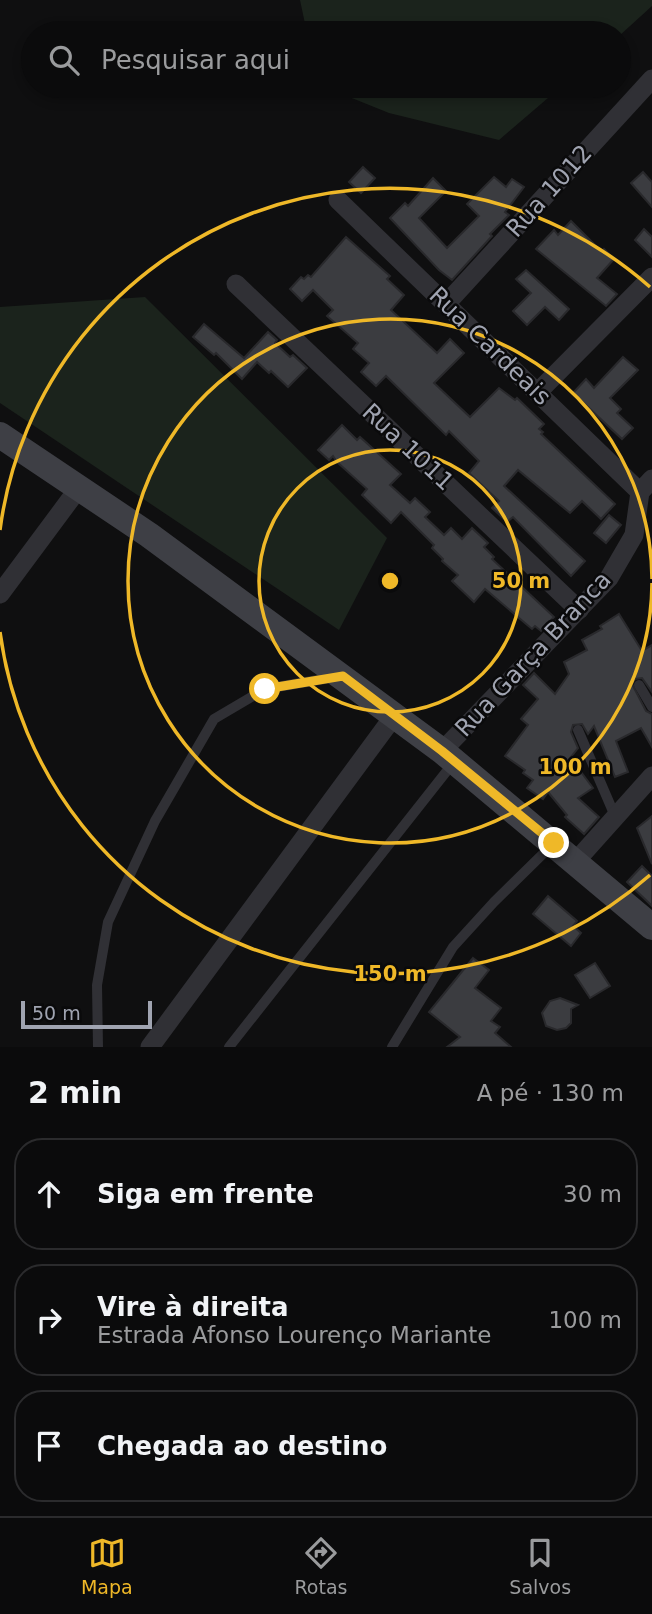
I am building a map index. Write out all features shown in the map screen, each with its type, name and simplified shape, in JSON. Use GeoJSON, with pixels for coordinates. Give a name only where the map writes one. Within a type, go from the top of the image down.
{"type":"FeatureCollection","features":[{"type":"Feature","properties":{"kind":"main road"},"geometry":{"type":"LineString","coordinates":[[0,435],[149,535],[343,676],[448,756],[652,927]]}},
{"type":"Feature","properties":{"kind":"street","name":"Rua 1012"},"geometry":{"type":"LineString","coordinates":[[446,304],[652,79]]}},
{"type":"Feature","properties":{"kind":"street","name":"Rua Cardeais"},"geometry":{"type":"LineString","coordinates":[[338,200],[538,392],[646,485]]}},
{"type":"Feature","properties":{"kind":"street"},"geometry":{"type":"LineString","coordinates":[[538,392],[652,277]]}},
{"type":"Feature","properties":{"kind":"street","name":"Rua 1011"},"geometry":{"type":"LineString","coordinates":[[236,284],[579,610]]}},
{"type":"Feature","properties":{"kind":"street","name":"Rua Garça Branca"},"geometry":{"type":"LineString","coordinates":[[448,756],[608,578],[634,535],[646,485]]}},
{"type":"Feature","properties":{"kind":"street"},"geometry":{"type":"LineString","coordinates":[[0,594],[78,489]]}},
{"type":"Feature","properties":{"kind":"street"},"geometry":{"type":"LineString","coordinates":[[150,1047],[394,716]]}},
{"type":"Feature","properties":{"kind":"street"},"geometry":{"type":"LineString","coordinates":[[576,861],[652,776]]}},
{"type":"Feature","properties":{"kind":"lane"},"geometry":{"type":"LineString","coordinates":[[98,1047],[97,985],[108,922],[155,821],[214,719],[265,689],[343,676]]}},
{"type":"Feature","properties":{"kind":"lane"},"geometry":{"type":"LineString","coordinates":[[639,685],[652,707]]}},
{"type":"Feature","properties":{"kind":"lane"},"geometry":{"type":"LineString","coordinates":[[578,730],[615,817]]}},
{"type":"Feature","properties":{"kind":"lane"},"geometry":{"type":"LineString","coordinates":[[229,1047],[448,756]]}},
{"type":"Feature","properties":{"kind":"lane"},"geometry":{"type":"LineString","coordinates":[[392,1047],[453,947],[554,843]]}},
{"type":"Feature","properties":{"kind":"shaded area"},"geometry":{"type":"Polygon","coordinates":[[[300,0],[652,0],[652,6],[631,25],[631,21],[304,21],[300,0]]]}},
{"type":"Feature","properties":{"kind":"shaded area"},"geometry":{"type":"Polygon","coordinates":[[[352,98],[548,98],[499,140],[389,113],[352,98]]]}},
{"type":"Feature","properties":{"kind":"shaded area"},"geometry":{"type":"Polygon","coordinates":[[[145,297],[387,538],[339,630],[0,403],[0,307],[145,297]]]}},
{"type":"Feature","properties":{"kind":"building"},"geometry":{"type":"Polygon","coordinates":[[[363,167],[375,178],[361,193],[349,182],[363,167]]]}},
{"type":"Feature","properties":{"kind":"building"},"geometry":{"type":"Polygon","coordinates":[[[643,172],[652,182],[652,207],[631,183],[643,172]]]}},
{"type":"Feature","properties":{"kind":"building"},"geometry":{"type":"Polygon","coordinates":[[[494,177],[506,187],[512,179],[524,187],[505,212],[509,215],[452,280],[439,270],[390,218],[405,203],[408,206],[433,178],[446,191],[419,218],[447,248],[479,216],[467,204],[494,177]]]}},
{"type":"Feature","properties":{"kind":"building"},"geometry":{"type":"Polygon","coordinates":[[[571,221],[602,252],[604,249],[614,259],[597,278],[617,294],[606,306],[536,249],[554,230],[558,235],[571,221]]]}},
{"type":"Feature","properties":{"kind":"building"},"geometry":{"type":"Polygon","coordinates":[[[644,229],[652,237],[652,257],[635,240],[644,229]]]}},
{"type":"Feature","properties":{"kind":"building"},"geometry":{"type":"Polygon","coordinates":[[[346,237],[390,276],[387,279],[404,295],[391,310],[437,353],[450,339],[464,353],[434,383],[470,417],[499,388],[515,400],[517,398],[544,424],[539,429],[543,432],[541,434],[615,504],[601,519],[582,501],[570,513],[518,470],[504,486],[585,561],[571,576],[513,517],[507,522],[492,508],[499,501],[469,473],[479,461],[449,431],[446,435],[386,376],[376,386],[361,372],[369,363],[353,349],[358,343],[327,316],[333,310],[313,290],[302,301],[290,289],[301,277],[311,277],[346,237]]]}},
{"type":"Feature","properties":{"kind":"building"},"geometry":{"type":"Polygon","coordinates":[[[526,270],[569,309],[559,320],[545,307],[527,325],[513,311],[531,293],[516,279],[526,270]]]}},
{"type":"Feature","properties":{"kind":"building"},"geometry":{"type":"Polygon","coordinates":[[[204,324],[244,358],[268,332],[290,357],[293,355],[307,368],[288,387],[257,362],[242,379],[216,353],[214,355],[193,337],[204,324]]]}},
{"type":"Feature","properties":{"kind":"building"},"geometry":{"type":"Polygon","coordinates":[[[623,357],[638,370],[610,398],[621,409],[617,413],[633,428],[622,439],[573,393],[586,379],[594,388],[623,357]]]}},
{"type":"Feature","properties":{"kind":"building"},"geometry":{"type":"Polygon","coordinates":[[[342,425],[357,440],[360,437],[401,474],[390,485],[410,503],[415,498],[430,512],[425,517],[444,535],[451,528],[462,539],[472,528],[488,543],[484,547],[494,557],[492,559],[554,617],[541,631],[535,626],[532,629],[485,589],[474,602],[452,581],[458,575],[442,561],[432,548],[434,545],[401,512],[391,523],[362,495],[367,489],[333,456],[329,460],[318,450],[342,425]]]}},
{"type":"Feature","properties":{"kind":"building"},"geometry":{"type":"Polygon","coordinates":[[[609,515],[621,525],[606,543],[594,533],[609,515]]]}},
{"type":"Feature","properties":{"kind":"building"},"geometry":{"type":"Polygon","coordinates":[[[619,614],[642,651],[652,645],[652,692],[642,678],[635,679],[632,684],[646,711],[652,714],[652,747],[641,728],[616,741],[628,772],[615,777],[594,726],[588,734],[582,724],[573,725],[571,732],[578,748],[571,757],[577,761],[575,764],[593,788],[578,798],[599,817],[584,834],[565,817],[567,815],[548,792],[543,799],[527,788],[533,780],[523,773],[525,770],[505,756],[528,725],[521,719],[538,699],[523,685],[534,673],[555,694],[569,674],[564,662],[587,650],[582,640],[602,629],[600,626],[619,614]]]}},
{"type":"Feature","properties":{"kind":"building"},"geometry":{"type":"Polygon","coordinates":[[[652,816],[652,864],[637,828],[652,816]]]}},
{"type":"Feature","properties":{"kind":"building"},"geometry":{"type":"Polygon","coordinates":[[[642,866],[652,876],[652,906],[627,882],[642,866]]]}},
{"type":"Feature","properties":{"kind":"building"},"geometry":{"type":"Polygon","coordinates":[[[548,896],[577,921],[573,926],[581,933],[571,946],[533,914],[548,896]]]}},
{"type":"Feature","properties":{"kind":"building"},"geometry":{"type":"Polygon","coordinates":[[[473,958],[489,970],[475,988],[501,1008],[491,1021],[500,1027],[495,1033],[511,1047],[447,1047],[460,1037],[429,1012],[473,958]]]}},
{"type":"Feature","properties":{"kind":"building"},"geometry":{"type":"Polygon","coordinates":[[[595,963],[610,986],[590,998],[575,975],[595,963]]]}},
{"type":"Feature","properties":{"kind":"building"},"geometry":{"type":"Polygon","coordinates":[[[560,998],[578,1005],[571,1009],[571,1023],[566,1028],[557,1030],[546,1026],[542,1013],[550,1001],[560,998]]]}},
{"type":"Feature","properties":{"kind":"route"},"geometry":{"type":"LineString","coordinates":[[265,689],[343,676],[442,751],[554,843]]}}]}
